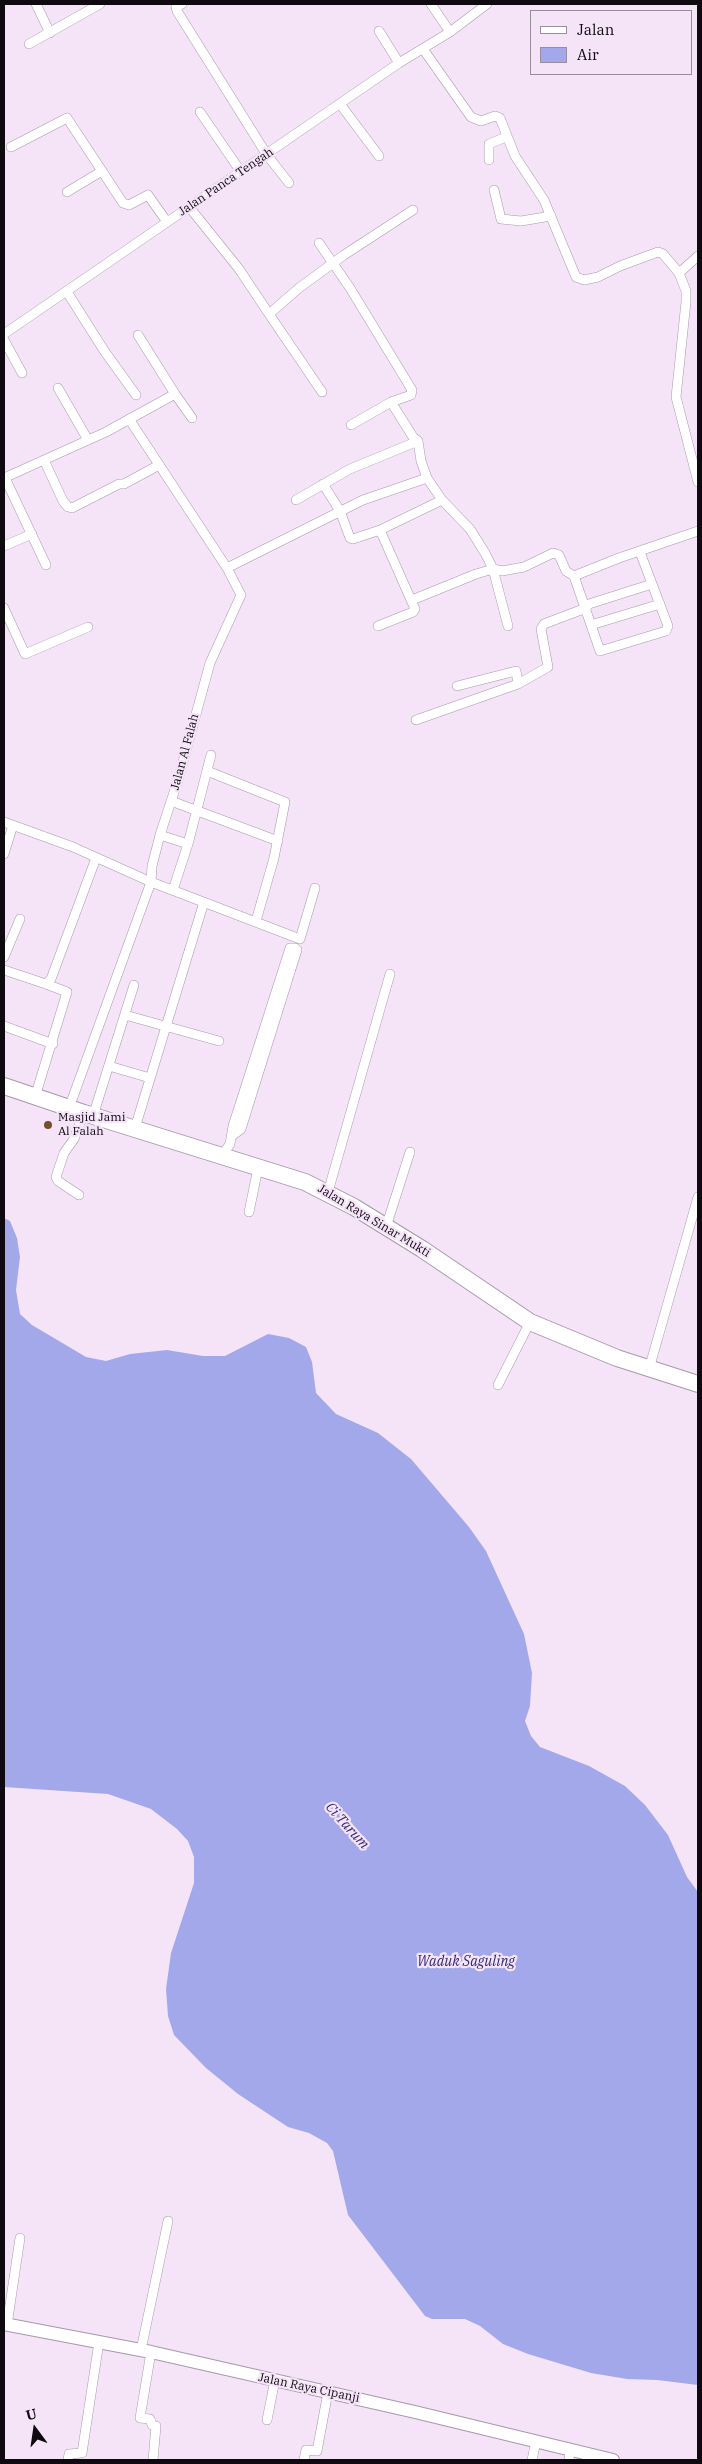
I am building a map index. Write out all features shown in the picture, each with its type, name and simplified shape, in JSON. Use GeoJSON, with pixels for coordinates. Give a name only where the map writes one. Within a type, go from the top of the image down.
{"type":"FeatureCollection","features":[{"type":"Feature","properties":{"kind":"highway","name":"Jalan Raya Sinar Mukti"},"geometry":{"type":"LineString","coordinates":[[4,1086],[82,1113],[305,1182],[328,1192],[386,1226],[530,1322],[649,1369],[698,1384]]}},
{"type":"Feature","properties":{"kind":"main road","name":"Jalan Raya Cipanji"},"geometry":{"type":"LineString","coordinates":[[5,2324],[146,2351],[328,2392],[536,2441],[570,2455],[613,2460]]}},
{"type":"Feature","properties":{"kind":"street"},"geometry":{"type":"LineString","coordinates":[[36,4],[50,33]]}},
{"type":"Feature","properties":{"kind":"street"},"geometry":{"type":"LineString","coordinates":[[29,44],[50,33],[85,7],[100,4]]}},
{"type":"Feature","properties":{"kind":"street"},"geometry":{"type":"LineString","coordinates":[[182,4],[176,7],[177,11],[267,155],[288,183]]}},
{"type":"Feature","properties":{"kind":"street"},"geometry":{"type":"LineString","coordinates":[[431,4],[450,32]]}},
{"type":"Feature","properties":{"kind":"street","name":"Jalan Panca Tengah"},"geometry":{"type":"LineString","coordinates":[[4,334],[399,63],[450,32],[487,4]]}},
{"type":"Feature","properties":{"kind":"street"},"geometry":{"type":"LineString","coordinates":[[379,31],[399,63]]}},
{"type":"Feature","properties":{"kind":"street"},"geometry":{"type":"LineString","coordinates":[[423,48],[471,117],[484,121],[499,117],[515,156],[530,177],[551,216],[572,271],[580,279],[598,277],[655,252],[663,254],[679,273],[686,290],[686,302],[676,396],[698,482]]}},
{"type":"Feature","properties":{"kind":"street"},"geometry":{"type":"LineString","coordinates":[[340,104],[379,156]]}},
{"type":"Feature","properties":{"kind":"street"},"geometry":{"type":"LineString","coordinates":[[200,112],[241,172]]}},
{"type":"Feature","properties":{"kind":"street"},"geometry":{"type":"LineString","coordinates":[[11,147],[67,118],[123,203],[128,204],[148,195],[167,222]]}},
{"type":"Feature","properties":{"kind":"street"},"geometry":{"type":"LineString","coordinates":[[490,160],[489,144],[506,137]]}},
{"type":"Feature","properties":{"kind":"street"},"geometry":{"type":"LineString","coordinates":[[67,192],[102,171]]}},
{"type":"Feature","properties":{"kind":"street"},"geometry":{"type":"LineString","coordinates":[[494,190],[501,219],[521,221],[551,216]]}},
{"type":"Feature","properties":{"kind":"street"},"geometry":{"type":"LineString","coordinates":[[190,208],[243,275],[322,392]]}},
{"type":"Feature","properties":{"kind":"street"},"geometry":{"type":"LineString","coordinates":[[269,314],[299,288],[413,210]]}},
{"type":"Feature","properties":{"kind":"street"},"geometry":{"type":"LineString","coordinates":[[319,243],[412,390],[412,394],[391,402],[352,425]]}},
{"type":"Feature","properties":{"kind":"street"},"geometry":{"type":"LineString","coordinates":[[679,273],[698,256]]}},
{"type":"Feature","properties":{"kind":"street"},"geometry":{"type":"LineString","coordinates":[[67,292],[105,352],[136,395]]}},
{"type":"Feature","properties":{"kind":"street"},"geometry":{"type":"LineString","coordinates":[[138,335],[192,418]]}},
{"type":"Feature","properties":{"kind":"street"},"geometry":{"type":"LineString","coordinates":[[4,340],[22,373]]}},
{"type":"Feature","properties":{"kind":"street"},"geometry":{"type":"LineString","coordinates":[[58,388],[88,440]]}},
{"type":"Feature","properties":{"kind":"street"},"geometry":{"type":"LineString","coordinates":[[46,565],[4,478],[88,440],[175,394]]}},
{"type":"Feature","properties":{"kind":"street"},"geometry":{"type":"LineString","coordinates":[[391,402],[418,442],[421,461],[427,478],[442,500],[470,529],[493,569],[508,626]]}},
{"type":"Feature","properties":{"kind":"street","name":"Jalan Al Falah"},"geometry":{"type":"LineString","coordinates":[[82,1113],[151,882],[152,866],[160,836],[210,663],[232,609],[240,598],[240,592],[227,568],[128,419]]}},
{"type":"Feature","properties":{"kind":"street"},"geometry":{"type":"LineString","coordinates":[[296,500],[350,469],[418,442]]}},
{"type":"Feature","properties":{"kind":"street"},"geometry":{"type":"LineString","coordinates":[[44,460],[64,502],[68,507],[72,508],[119,484],[124,484],[159,465]]}},
{"type":"Feature","properties":{"kind":"street"},"geometry":{"type":"LineString","coordinates":[[227,568],[363,500],[427,478]]}},
{"type":"Feature","properties":{"kind":"street"},"geometry":{"type":"LineString","coordinates":[[323,484],[340,512],[350,538],[353,539],[380,530],[442,500]]}},
{"type":"Feature","properties":{"kind":"street"},"geometry":{"type":"LineString","coordinates":[[378,626],[413,612],[412,600],[380,530]]}},
{"type":"Feature","properties":{"kind":"street"},"geometry":{"type":"LineString","coordinates":[[574,576],[619,558],[698,531]]}},
{"type":"Feature","properties":{"kind":"street"},"geometry":{"type":"LineString","coordinates":[[4,546],[32,534]]}},
{"type":"Feature","properties":{"kind":"street"},"geometry":{"type":"LineString","coordinates":[[412,600],[449,584],[493,569],[510,571],[555,553],[559,555],[566,571],[574,576],[599,650],[604,652],[668,630],[640,552]]}},
{"type":"Feature","properties":{"kind":"street"},"geometry":{"type":"LineString","coordinates":[[416,720],[518,684],[548,667],[541,629],[543,626],[586,608],[589,604],[652,584]]}},
{"type":"Feature","properties":{"kind":"street"},"geometry":{"type":"LineString","coordinates":[[591,625],[660,604]]}},
{"type":"Feature","properties":{"kind":"street"},"geometry":{"type":"LineString","coordinates":[[4,608],[24,654],[88,627]]}},
{"type":"Feature","properties":{"kind":"street"},"geometry":{"type":"LineString","coordinates":[[457,686],[516,671],[518,684]]}},
{"type":"Feature","properties":{"kind":"street"},"geometry":{"type":"LineString","coordinates":[[174,890],[211,755]]}},
{"type":"Feature","properties":{"kind":"street"},"geometry":{"type":"LineString","coordinates":[[207,771],[285,802],[278,841],[256,921]]}},
{"type":"Feature","properties":{"kind":"street"},"geometry":{"type":"LineString","coordinates":[[171,802],[278,841]]}},
{"type":"Feature","properties":{"kind":"street"},"geometry":{"type":"LineString","coordinates":[[4,854],[8,823],[151,882],[300,939],[315,888]]}},
{"type":"Feature","properties":{"kind":"street"},"geometry":{"type":"LineString","coordinates":[[160,836],[188,844]]}},
{"type":"Feature","properties":{"kind":"street"},"geometry":{"type":"LineString","coordinates":[[46,984],[51,979],[96,858]]}},
{"type":"Feature","properties":{"kind":"street"},"geometry":{"type":"LineString","coordinates":[[135,1128],[204,902]]}},
{"type":"Feature","properties":{"kind":"street"},"geometry":{"type":"LineString","coordinates":[[4,957],[20,919]]}},
{"type":"Feature","properties":{"kind":"street"},"geometry":{"type":"LineString","coordinates":[[222,1156],[237,1128],[290,948],[292,947],[297,950],[263,1043]]}},
{"type":"Feature","properties":{"kind":"street"},"geometry":{"type":"LineString","coordinates":[[4,970],[67,992],[53,1044],[35,1097]]}},
{"type":"Feature","properties":{"kind":"street"},"geometry":{"type":"LineString","coordinates":[[328,1192],[390,974]]}},
{"type":"Feature","properties":{"kind":"street"},"geometry":{"type":"LineString","coordinates":[[79,1195],[58,1181],[56,1177],[64,1153],[74,1139],[82,1113],[109,1066],[134,985]]}},
{"type":"Feature","properties":{"kind":"street"},"geometry":{"type":"LineString","coordinates":[[125,1015],[219,1041]]}},
{"type":"Feature","properties":{"kind":"street"},"geometry":{"type":"LineString","coordinates":[[4,1026],[53,1044]]}},
{"type":"Feature","properties":{"kind":"street"},"geometry":{"type":"LineString","coordinates":[[109,1066],[150,1078]]}},
{"type":"Feature","properties":{"kind":"street"},"geometry":{"type":"LineString","coordinates":[[386,1226],[410,1152]]}},
{"type":"Feature","properties":{"kind":"street"},"geometry":{"type":"LineString","coordinates":[[249,1212],[258,1168]]}},
{"type":"Feature","properties":{"kind":"street"},"geometry":{"type":"LineString","coordinates":[[649,1369],[698,1197]]}},
{"type":"Feature","properties":{"kind":"street"},"geometry":{"type":"LineString","coordinates":[[498,1385],[530,1322]]}},
{"type":"Feature","properties":{"kind":"street"},"geometry":{"type":"LineString","coordinates":[[153,2460],[156,2426],[152,2425],[150,2420],[140,2418],[146,2351],[168,2221]]}},
{"type":"Feature","properties":{"kind":"street"},"geometry":{"type":"LineString","coordinates":[[5,2324],[20,2238]]}},
{"type":"Feature","properties":{"kind":"street"},"geometry":{"type":"LineString","coordinates":[[68,2460],[69,2454],[82,2452],[99,2342]]}},
{"type":"Feature","properties":{"kind":"street"},"geometry":{"type":"LineString","coordinates":[[267,2420],[275,2380]]}},
{"type":"Feature","properties":{"kind":"street"},"geometry":{"type":"LineString","coordinates":[[304,2460],[306,2450],[317,2451],[328,2392]]}},
{"type":"Feature","properties":{"kind":"street"},"geometry":{"type":"LineString","coordinates":[[532,2460],[536,2441]]}},
{"type":"Feature","properties":{"kind":"water","name":"Waduk Saguling"},"geometry":{"type":"Polygon","coordinates":[[[4,1218],[10,1221],[17,1238],[20,1257],[16,1290],[20,1314],[32,1325],[86,1357],[106,1361],[130,1354],[167,1350],[203,1356],[225,1356],[268,1334],[289,1338],[306,1347],[312,1362],[316,1393],[336,1414],[378,1433],[411,1459],[469,1527],[486,1551],[524,1634],[532,1673],[530,1706],[525,1721],[531,1736],[540,1747],[589,1766],[625,1786],[645,1805],[668,1835],[687,1877],[698,1892],[698,2385],[657,2380],[627,2379],[591,2373],[528,2354],[503,2344],[480,2326],[465,2319],[432,2319],[425,2316],[348,2215],[333,2151],[327,2143],[309,2133],[288,2127],[238,2094],[206,2068],[174,2035],[168,2016],[166,1989],[171,1953],[194,1883],[194,1857],[188,1841],[177,1829],[151,1809],[108,1794],[4,1787],[4,1218]]]}},
{"type":"Feature","properties":{"kind":"place","name":"Masjid Jami Al Falah"},"geometry":{"type":"Point","coordinates":[48,1125]}},
{"type":"Feature","properties":{"kind":"water label","name":"Ci Tarum"},"geometry":{"type":"Point","coordinates":[347,1826]}}]}
